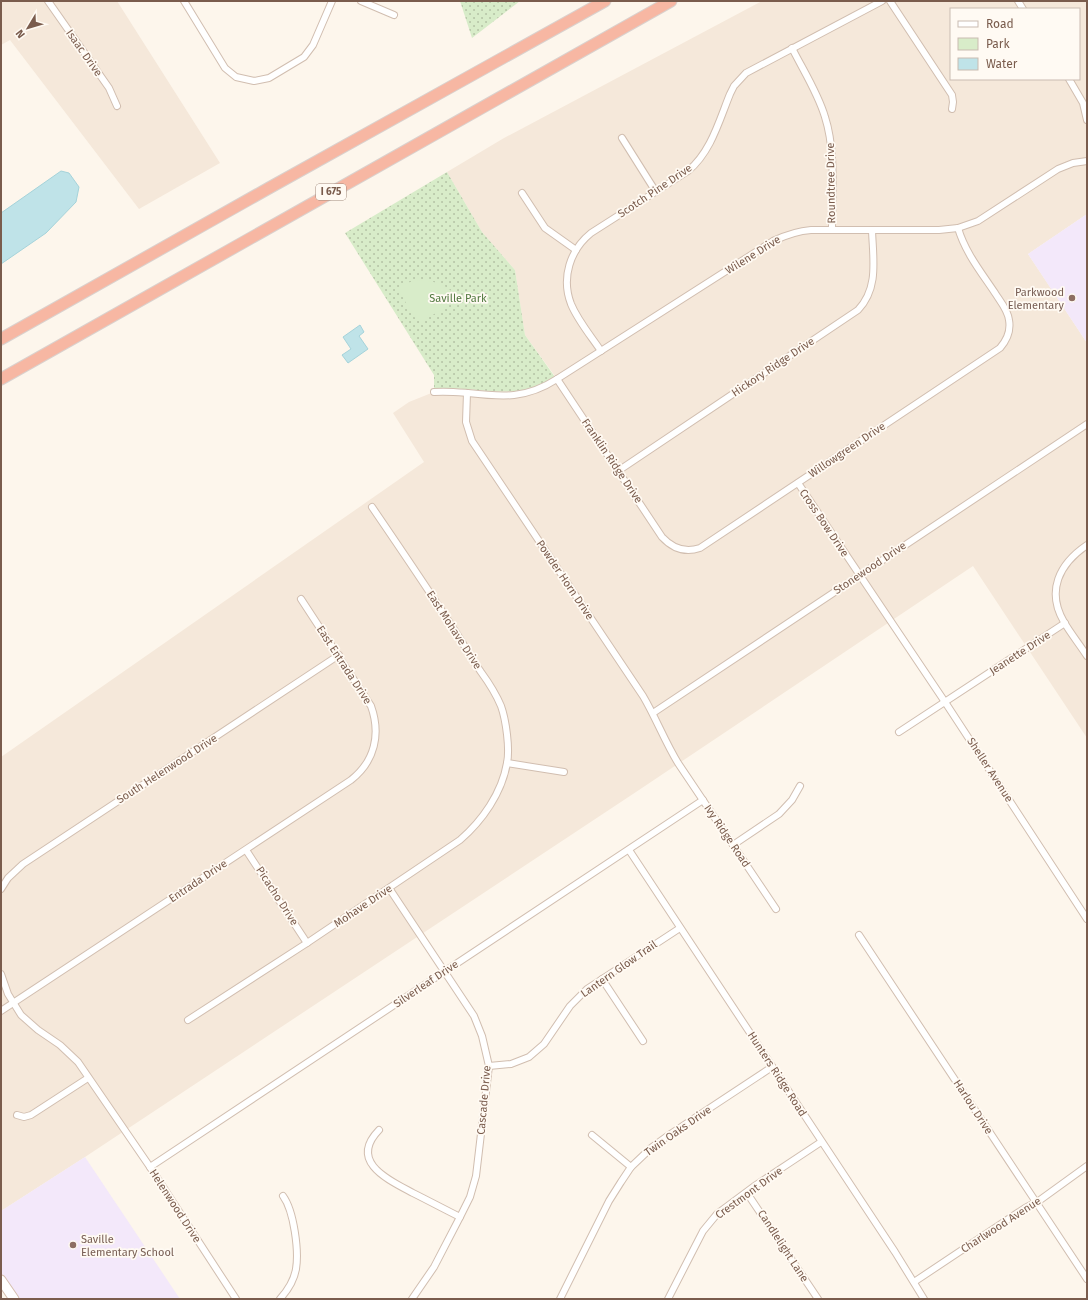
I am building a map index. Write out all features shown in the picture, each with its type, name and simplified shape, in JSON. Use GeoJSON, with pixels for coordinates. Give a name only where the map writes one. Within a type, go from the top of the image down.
{"type":"FeatureCollection","features":[{"type":"Feature","properties":{"kind":"highway"},"geometry":{"type":"LineString","coordinates":[[1,339],[605,1]]}},
{"type":"Feature","properties":{"kind":"highway","name":"I 675"},"geometry":{"type":"LineString","coordinates":[[1,379],[668,3]]}},
{"type":"Feature","properties":{"kind":"main road"},"geometry":{"type":"LineString","coordinates":[[1,1280],[14,1299]]}},
{"type":"Feature","properties":{"kind":"street","name":"Isaac Drive"},"geometry":{"type":"LineString","coordinates":[[48,1],[108,88],[117,106]]}},
{"type":"Feature","properties":{"kind":"street"},"geometry":{"type":"LineString","coordinates":[[184,1],[225,68],[236,77],[254,81],[269,78],[304,57],[313,45],[332,1]]}},
{"type":"Feature","properties":{"kind":"street"},"geometry":{"type":"LineString","coordinates":[[361,1],[394,15]]}},
{"type":"Feature","properties":{"kind":"street","name":"Scotch Pine Drive"},"geometry":{"type":"LineString","coordinates":[[601,351],[575,312],[568,295],[567,284],[570,261],[583,241],[591,234],[688,171],[699,161],[709,146],[730,94],[740,79],[753,68],[882,1]]}},
{"type":"Feature","properties":{"kind":"street"},"geometry":{"type":"LineString","coordinates":[[890,1],[952,95],[952,110]]}},
{"type":"Feature","properties":{"kind":"street","name":"Roundtree Drive"},"geometry":{"type":"LineString","coordinates":[[792,48],[820,103],[829,129],[832,147],[832,230]]}},
{"type":"Feature","properties":{"kind":"street"},"geometry":{"type":"LineString","coordinates":[[1070,80],[1083,103],[1087,120]]}},
{"type":"Feature","properties":{"kind":"street"},"geometry":{"type":"LineString","coordinates":[[622,138],[656,192]]}},
{"type":"Feature","properties":{"kind":"street","name":"Wilene Drive"},"geometry":{"type":"LineString","coordinates":[[434,392],[448,391],[500,396],[520,395],[539,390],[773,241],[796,232],[811,230],[939,230],[958,228],[985,217],[1058,169],[1073,163],[1087,160]]}},
{"type":"Feature","properties":{"kind":"street"},"geometry":{"type":"LineString","coordinates":[[522,193],[545,228],[576,250]]}},
{"type":"Feature","properties":{"kind":"street","name":"Willowgreen Drive"},"geometry":{"type":"LineString","coordinates":[[667,543],[675,548],[683,550],[700,548],[997,351],[1005,342],[1009,331],[1010,323],[1007,313],[965,247],[958,228]]}},
{"type":"Feature","properties":{"kind":"street","name":"Hickory Ridge Drive"},"geometry":{"type":"LineString","coordinates":[[618,471],[858,310],[867,298],[872,284],[872,230]]}},
{"type":"Feature","properties":{"kind":"street","name":"Franklin Ridge Drive"},"geometry":{"type":"LineString","coordinates":[[557,379],[667,543]]}},
{"type":"Feature","properties":{"kind":"street","name":"Powder Horn Drive"},"geometry":{"type":"LineString","coordinates":[[467,393],[466,422],[472,441],[654,713],[670,751],[678,764]]}},
{"type":"Feature","properties":{"kind":"street","name":"Stonewood Drive"},"geometry":{"type":"LineString","coordinates":[[654,713],[1087,424]]}},
{"type":"Feature","properties":{"kind":"street","name":"Cross Bow Drive"},"geometry":{"type":"LineString","coordinates":[[798,483],[891,622]]}},
{"type":"Feature","properties":{"kind":"street","name":"East Mohave Drive"},"geometry":{"type":"LineString","coordinates":[[372,507],[493,689],[504,716],[507,735],[507,763]]}},
{"type":"Feature","properties":{"kind":"street"},"geometry":{"type":"LineString","coordinates":[[1087,545],[1077,552],[1064,566],[1057,582],[1056,598],[1065,623],[1087,656]]}},
{"type":"Feature","properties":{"kind":"street","name":"East Entrada Drive"},"geometry":{"type":"LineString","coordinates":[[301,599],[371,706],[375,717],[376,736]]}},
{"type":"Feature","properties":{"kind":"street","name":"Sheller Avenue"},"geometry":{"type":"LineString","coordinates":[[891,622],[1087,919]]}},
{"type":"Feature","properties":{"kind":"street","name":"Jeanette Drive"},"geometry":{"type":"LineString","coordinates":[[900,732],[1065,623]]}},
{"type":"Feature","properties":{"kind":"street","name":"South Helenwood Drive"},"geometry":{"type":"LineString","coordinates":[[1,889],[8,878],[24,864],[339,655]]}},
{"type":"Feature","properties":{"kind":"street","name":"Entrada Drive"},"geometry":{"type":"LineString","coordinates":[[1,1011],[246,850],[358,774],[371,756],[376,736]]}},
{"type":"Feature","properties":{"kind":"street"},"geometry":{"type":"LineString","coordinates":[[507,763],[564,772]]}},
{"type":"Feature","properties":{"kind":"street","name":"Mohave Drive"},"geometry":{"type":"LineString","coordinates":[[188,1020],[460,840],[473,828],[485,813],[497,793],[507,763]]}},
{"type":"Feature","properties":{"kind":"street","name":"Ivy Ridge Road"},"geometry":{"type":"LineString","coordinates":[[678,764],[776,909]]}},
{"type":"Feature","properties":{"kind":"street"},"geometry":{"type":"LineString","coordinates":[[733,845],[779,814],[792,800],[800,786]]}},
{"type":"Feature","properties":{"kind":"street","name":"Silverleaf Drive"},"geometry":{"type":"LineString","coordinates":[[150,1168],[703,800]]}},
{"type":"Feature","properties":{"kind":"street","name":"Picacho Drive"},"geometry":{"type":"LineString","coordinates":[[246,850],[307,942]]}},
{"type":"Feature","properties":{"kind":"street","name":"Hunters Ridge Road"},"geometry":{"type":"LineString","coordinates":[[628,850],[924,1299]]}},
{"type":"Feature","properties":{"kind":"street","name":"Cascade Drive"},"geometry":{"type":"LineString","coordinates":[[389,888],[474,1016],[482,1036],[488,1066],[476,1176],[470,1197],[434,1267],[412,1299]]}},
{"type":"Feature","properties":{"kind":"street","name":"Lantern Glow Trail"},"geometry":{"type":"LineString","coordinates":[[488,1066],[521,1062],[532,1055],[544,1044],[570,1006],[587,989],[680,928]]}},
{"type":"Feature","properties":{"kind":"street","name":"Harlou Drive"},"geometry":{"type":"LineString","coordinates":[[859,935],[1087,1279]]}},
{"type":"Feature","properties":{"kind":"street","name":"Helenwood Drive"},"geometry":{"type":"LineString","coordinates":[[1,974],[3,983],[13,1004],[31,1025],[70,1053],[78,1062],[236,1299]]}},
{"type":"Feature","properties":{"kind":"street"},"geometry":{"type":"LineString","coordinates":[[602,979],[643,1041]]}},
{"type":"Feature","properties":{"kind":"street","name":"Twin Oaks Drive"},"geometry":{"type":"LineString","coordinates":[[560,1299],[609,1201],[631,1167],[650,1148],[772,1067]]}},
{"type":"Feature","properties":{"kind":"street"},"geometry":{"type":"LineString","coordinates":[[17,1115],[24,1117],[31,1115],[88,1078]]}},
{"type":"Feature","properties":{"kind":"street"},"geometry":{"type":"LineString","coordinates":[[379,1130],[370,1142],[368,1152],[376,1170],[394,1184],[460,1217]]}},
{"type":"Feature","properties":{"kind":"street"},"geometry":{"type":"LineString","coordinates":[[592,1135],[631,1167]]}},
{"type":"Feature","properties":{"kind":"street","name":"Crestmont Drive"},"geometry":{"type":"LineString","coordinates":[[668,1299],[703,1231],[710,1222],[726,1207],[821,1142]]}},
{"type":"Feature","properties":{"kind":"street","name":"Charlwood Avenue"},"geometry":{"type":"LineString","coordinates":[[914,1282],[1036,1202],[1087,1166]]}},
{"type":"Feature","properties":{"kind":"street","name":"Candlelight Lane"},"geometry":{"type":"LineString","coordinates":[[747,1193],[818,1299]]}},
{"type":"Feature","properties":{"kind":"street"},"geometry":{"type":"LineString","coordinates":[[280,1299],[288,1290],[292,1282],[297,1260],[293,1221],[290,1208],[283,1196]]}},
{"type":"Feature","properties":{"kind":"shaded area"},"geometry":{"type":"Polygon","coordinates":[[[1,1],[117,1],[220,163],[139,209],[10,40],[1,45],[1,1]]]}},
{"type":"Feature","properties":{"kind":"shaded area"},"geometry":{"type":"Polygon","coordinates":[[[762,1],[1087,1],[1087,214],[1028,254],[1087,343],[1087,738],[973,566],[639,790],[1,1211],[1,757],[424,462],[393,413],[409,402],[434,392],[512,396],[557,379],[525,335],[515,270],[482,232],[447,172],[504,138],[762,1]]]}},
{"type":"Feature","properties":{"kind":"shaded area","name":"Parkwood Elementary"},"geometry":{"type":"Polygon","coordinates":[[[1087,214],[1087,343],[1028,254],[1087,214]]]}},
{"type":"Feature","properties":{"kind":"shaded area","name":"Saville Elementary School"},"geometry":{"type":"Polygon","coordinates":[[[85,1157],[180,1299],[14,1299],[1,1280],[1,1211],[85,1157]]]}},
{"type":"Feature","properties":{"kind":"green space"},"geometry":{"type":"Polygon","coordinates":[[[460,1],[520,1],[472,38],[460,1]]]}},
{"type":"Feature","properties":{"kind":"green space","name":"Saville Park"},"geometry":{"type":"Polygon","coordinates":[[[447,172],[482,232],[515,270],[525,335],[555,377],[540,385],[525,390],[510,391],[466,389],[434,390],[434,375],[345,233],[447,172]]]}},
{"type":"Feature","properties":{"kind":"green space"},"geometry":{"type":"Polygon","coordinates":[[[420,280],[440,284],[457,296],[451,304],[422,320],[414,317],[401,294],[401,284],[420,280]]]}},
{"type":"Feature","properties":{"kind":"water"},"geometry":{"type":"Polygon","coordinates":[[[61,171],[69,173],[79,187],[76,202],[46,233],[1,264],[1,213],[61,171]]]}},
{"type":"Feature","properties":{"kind":"water"},"geometry":{"type":"Polygon","coordinates":[[[360,325],[364,332],[359,336],[368,349],[348,363],[342,355],[351,349],[343,337],[360,325]]]}},
{"type":"Feature","properties":{"kind":"place","name":"Parkwood Elementary"},"geometry":{"type":"Point","coordinates":[1072,298]}},
{"type":"Feature","properties":{"kind":"place","name":"Saville Elementary School"},"geometry":{"type":"Point","coordinates":[73,1245]}}]}
